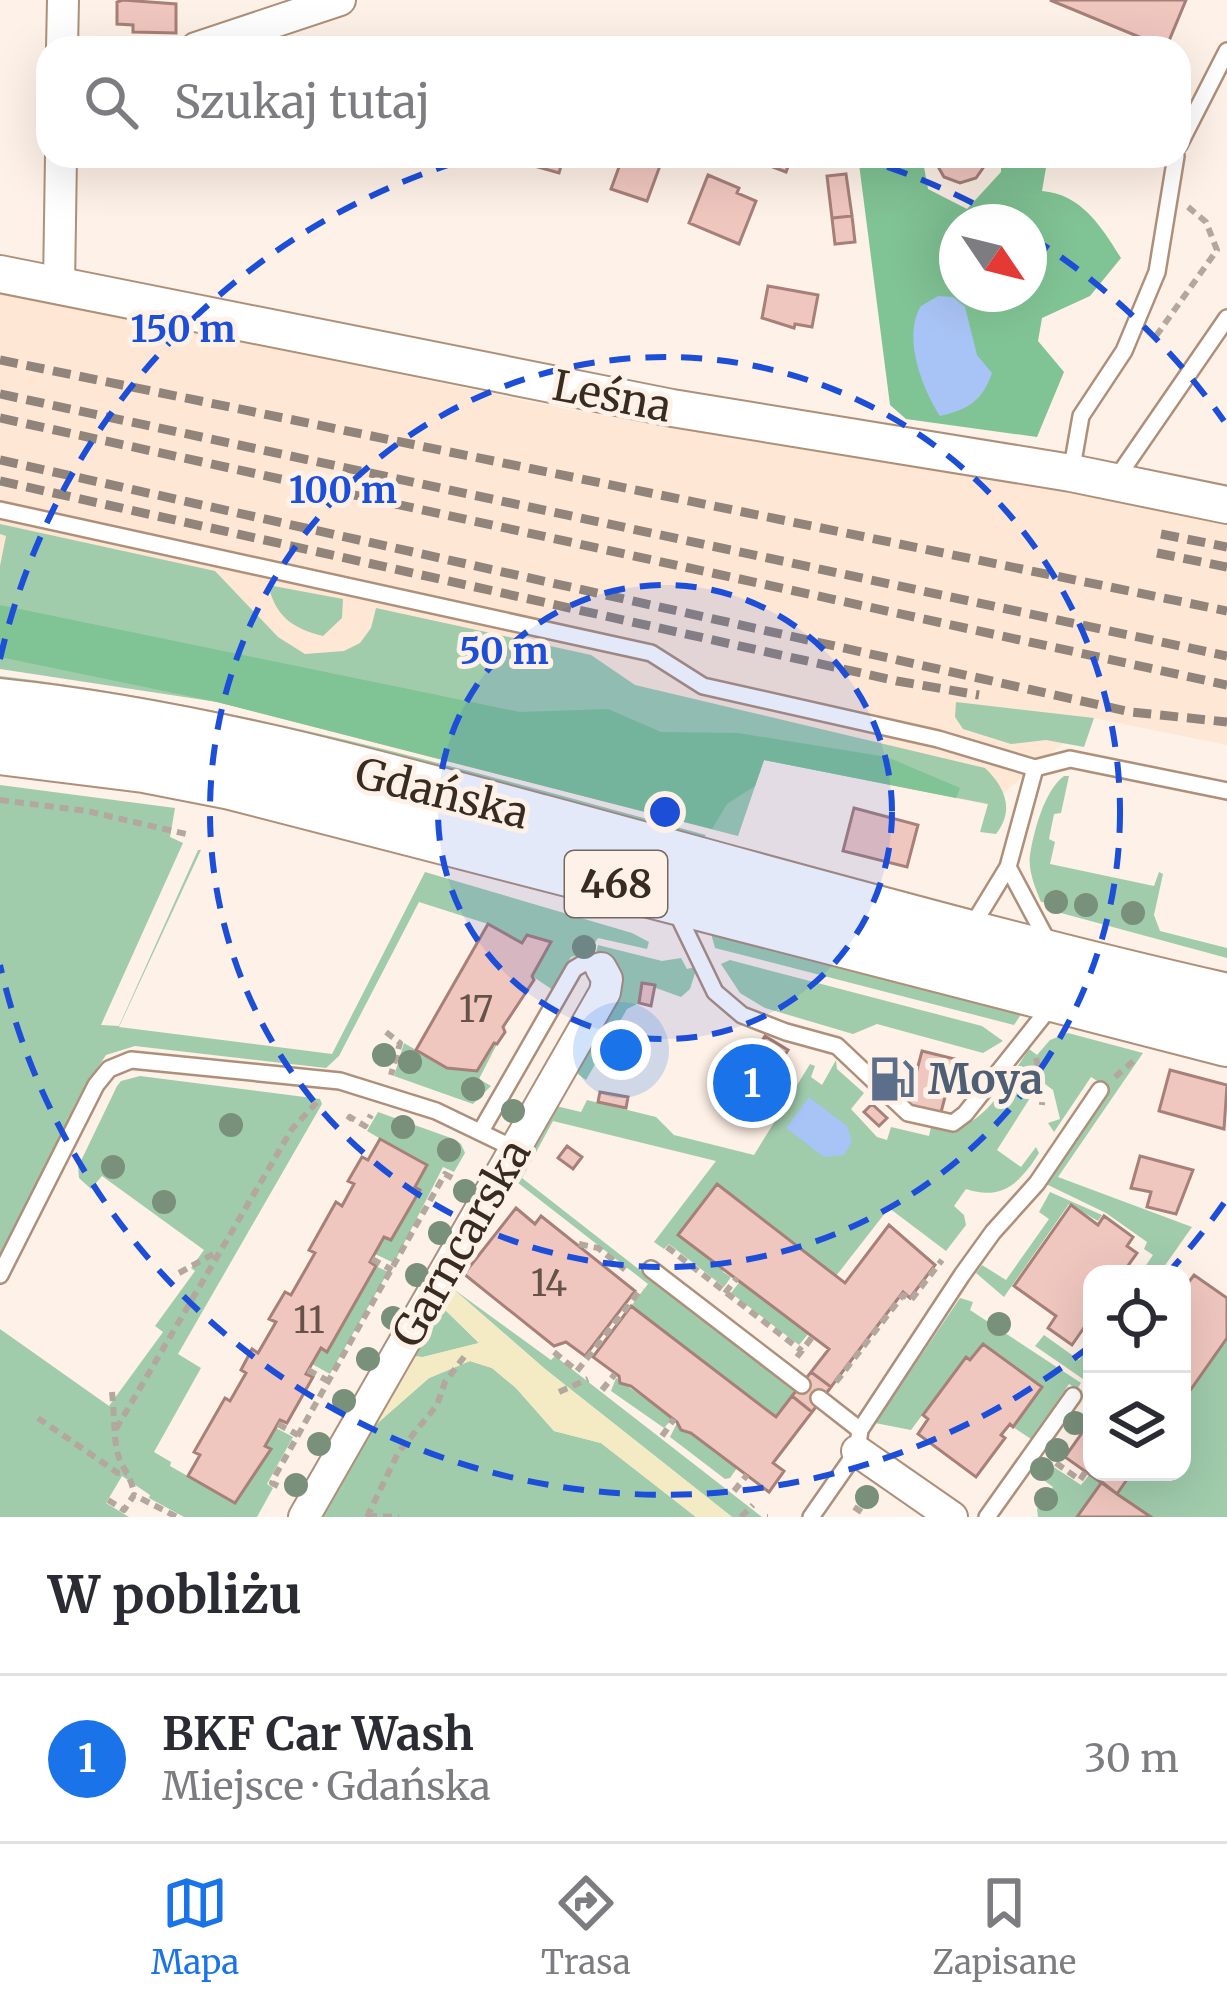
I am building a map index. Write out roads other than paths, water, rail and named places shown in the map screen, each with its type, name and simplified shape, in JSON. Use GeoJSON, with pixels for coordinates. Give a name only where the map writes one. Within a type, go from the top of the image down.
{"type":"FeatureCollection","features":[{"type":"Feature","properties":{"kind":"main road","name":"Gdańska"},"geometry":{"type":"LineString","coordinates":[[0,703],[100,716],[250,745],[968,934],[1057,979],[1227,1042]]}},
{"type":"Feature","properties":{"kind":"main road","name":"Gdańska"},"geometry":{"type":"LineString","coordinates":[[0,750],[144,768],[231,785],[669,898],[1057,979],[1227,998]]}},
{"type":"Feature","properties":{"kind":"street"},"geometry":{"type":"LineString","coordinates":[[62,36],[63,0]]}},
{"type":"Feature","properties":{"kind":"street"},"geometry":{"type":"LineString","coordinates":[[232,36],[340,0]]}},
{"type":"Feature","properties":{"kind":"street"},"geometry":{"type":"LineString","coordinates":[[59,285],[61,168]]}},
{"type":"Feature","properties":{"kind":"street","name":"Leśna"},"geometry":{"type":"LineString","coordinates":[[0,274],[672,408],[1223,497]]}},
{"type":"Feature","properties":{"kind":"street","name":"Garncarska"},"geometry":{"type":"LineString","coordinates":[[304,1517],[605,992],[607,979],[601,968]]}},
{"type":"Feature","properties":{"kind":"street"},"geometry":{"type":"LineString","coordinates":[[858,1441],[952,1517]]}},
{"type":"Feature","properties":{"kind":"lane"},"geometry":{"type":"LineString","coordinates":[[1191,121],[1227,50]]}},
{"type":"Feature","properties":{"kind":"lane"},"geometry":{"type":"LineString","coordinates":[[1071,473],[1082,416],[1124,351],[1157,272],[1174,168]]}},
{"type":"Feature","properties":{"kind":"lane"},"geometry":{"type":"LineString","coordinates":[[1114,482],[1227,318]]}},
{"type":"Feature","properties":{"kind":"lane"},"geometry":{"type":"LineString","coordinates":[[0,510],[651,653],[703,686],[938,740],[1036,768],[1070,759],[1227,791]]}},
{"type":"Feature","properties":{"kind":"lane"},"geometry":{"type":"LineString","coordinates":[[968,934],[1008,867],[1036,768]]}},
{"type":"Feature","properties":{"kind":"lane"},"geometry":{"type":"LineString","coordinates":[[669,898],[715,992],[742,1015],[837,1046],[908,1113],[953,1123],[965,1114],[1057,979],[1008,867]]}},
{"type":"Feature","properties":{"kind":"lane"},"geometry":{"type":"LineString","coordinates":[[482,1131],[574,969],[584,963],[601,968]]}},
{"type":"Feature","properties":{"kind":"lane"},"geometry":{"type":"LineString","coordinates":[[0,1275],[95,1085],[109,1069],[131,1060],[340,1081],[436,1111],[514,1149]]}},
{"type":"Feature","properties":{"kind":"lane"},"geometry":{"type":"LineString","coordinates":[[812,1517],[962,1275],[1050,1148],[1100,1090]]}},
{"type":"Feature","properties":{"kind":"lane"},"geometry":{"type":"LineString","coordinates":[[651,1270],[802,1384]]}},
{"type":"Feature","properties":{"kind":"lane"},"geometry":{"type":"LineString","coordinates":[[825,1394],[858,1441]]}},
{"type":"Feature","properties":{"kind":"lane"},"geometry":{"type":"LineString","coordinates":[[987,1517],[1073,1396]]}},
{"type":"Feature","properties":{"kind":"water"},"geometry":{"type":"Polygon","coordinates":[[[939,296],[939,312],[966,312],[977,355],[992,373],[984,390],[959,411],[940,416],[921,377],[913,332],[921,306],[939,296]]]}},
{"type":"Feature","properties":{"kind":"water"},"geometry":{"type":"Polygon","coordinates":[[[809,1097],[847,1126],[852,1142],[844,1155],[824,1157],[786,1128],[809,1097]]]}},
{"type":"Feature","properties":{"kind":"railway"},"geometry":{"type":"LineString","coordinates":[[0,360],[1227,611]]}},
{"type":"Feature","properties":{"kind":"railway"},"geometry":{"type":"LineString","coordinates":[[0,394],[1227,656]]}},
{"type":"Feature","properties":{"kind":"railway"},"geometry":{"type":"LineString","coordinates":[[0,418],[1227,685]]}},
{"type":"Feature","properties":{"kind":"railway"},"geometry":{"type":"LineString","coordinates":[[0,460],[1131,712],[1227,722]]}},
{"type":"Feature","properties":{"kind":"railway"},"geometry":{"type":"LineString","coordinates":[[0,481],[897,681],[979,695]]}},
{"type":"Feature","properties":{"kind":"railway"},"geometry":{"type":"LineString","coordinates":[[1161,534],[1227,547]]}},
{"type":"Feature","properties":{"kind":"railway"},"geometry":{"type":"LineString","coordinates":[[1157,553],[1227,567]]}},
{"type":"Feature","properties":{"kind":"place","name":"Moya"},"geometry":{"type":"Point","coordinates":[892,1079]}},
{"type":"Feature","properties":{"kind":"place","name":"BKF Car Wash"},"geometry":{"type":"Point","coordinates":[752,1083]}}]}
